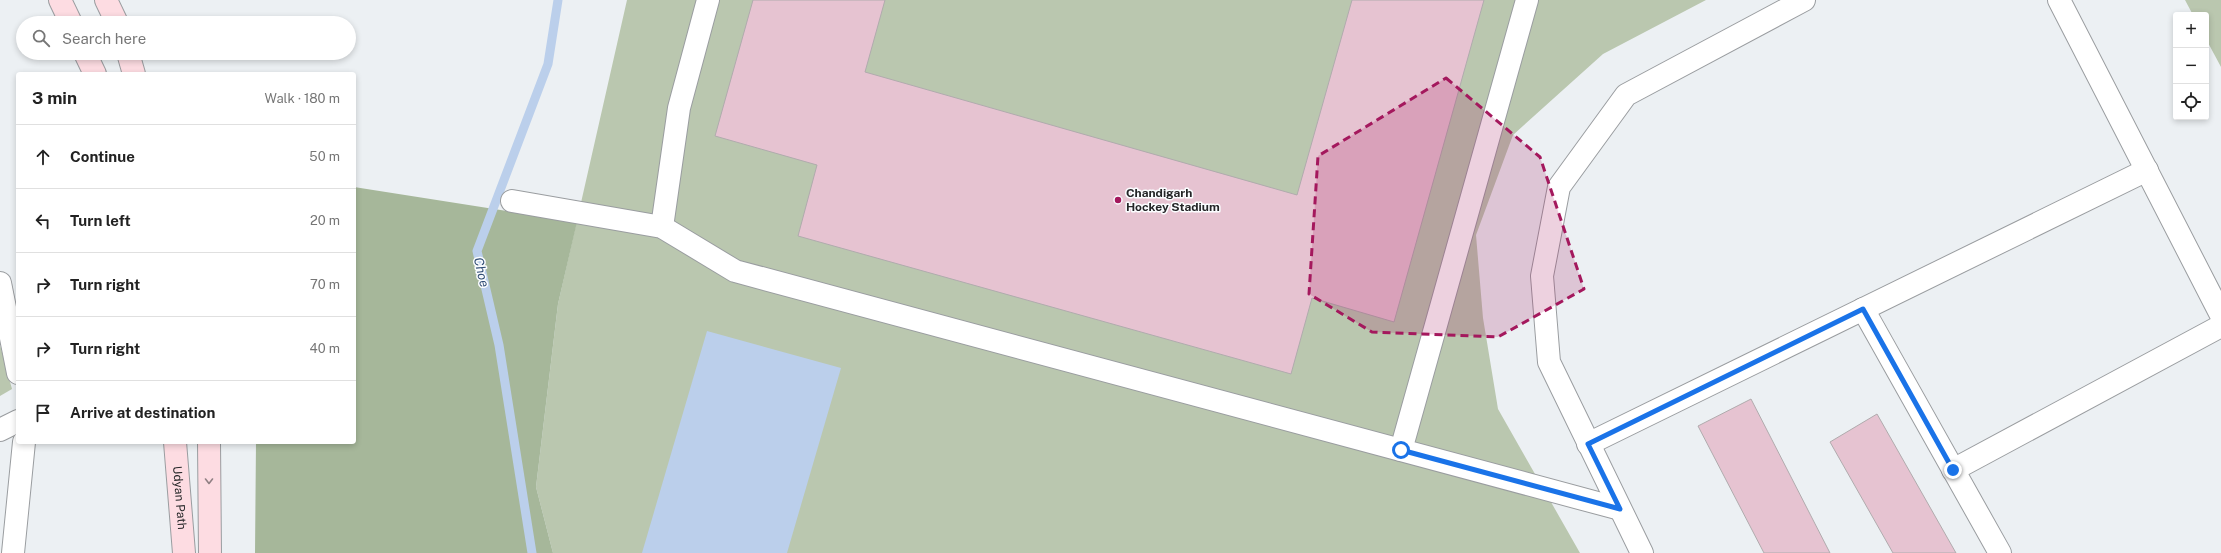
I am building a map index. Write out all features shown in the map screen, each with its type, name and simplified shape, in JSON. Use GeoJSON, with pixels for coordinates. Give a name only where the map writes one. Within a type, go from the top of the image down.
{"type":"FeatureCollection","features":[{"type":"Feature","properties":{"kind":"main road"},"geometry":{"type":"LineString","coordinates":[[60,0],[68,16]]}},
{"type":"Feature","properties":{"kind":"main road"},"geometry":{"type":"LineString","coordinates":[[106,0],[114,16]]}},
{"type":"Feature","properties":{"kind":"main road"},"geometry":{"type":"LineString","coordinates":[[89,60],[95,72]]}},
{"type":"Feature","properties":{"kind":"main road"},"geometry":{"type":"LineString","coordinates":[[130,60],[133,72]]}},
{"type":"Feature","properties":{"kind":"main road","name":"Udyan Path"},"geometry":{"type":"LineString","coordinates":[[175,444],[184,553]]}},
{"type":"Feature","properties":{"kind":"main road"},"geometry":{"type":"LineString","coordinates":[[209,444],[210,553]]}},
{"type":"Feature","properties":{"kind":"street"},"geometry":{"type":"LineString","coordinates":[[662,227],[680,108],[708,0]]}},
{"type":"Feature","properties":{"kind":"street"},"geometry":{"type":"LineString","coordinates":[[1401,450],[1527,0]]}},
{"type":"Feature","properties":{"kind":"street"},"geometry":{"type":"LineString","coordinates":[[1642,553],[1548,362],[1542,276],[1560,187],[1626,94],[1804,0]]}},
{"type":"Feature","properties":{"kind":"street"},"geometry":{"type":"LineString","coordinates":[[2059,0],[2221,315]]}},
{"type":"Feature","properties":{"kind":"street"},"geometry":{"type":"LineString","coordinates":[[1588,444],[2147,170]]}},
{"type":"Feature","properties":{"kind":"street"},"geometry":{"type":"LineString","coordinates":[[512,201],[662,227],[735,271],[1620,509]]}},
{"type":"Feature","properties":{"kind":"street"},"geometry":{"type":"LineString","coordinates":[[0,283],[16,363]]}},
{"type":"Feature","properties":{"kind":"street"},"geometry":{"type":"LineString","coordinates":[[1863,309],[2000,553]]}},
{"type":"Feature","properties":{"kind":"street"},"geometry":{"type":"LineString","coordinates":[[1953,470],[2221,326]]}},
{"type":"Feature","properties":{"kind":"street"},"geometry":{"type":"LineString","coordinates":[[0,430],[16,422]]}},
{"type":"Feature","properties":{"kind":"street"},"geometry":{"type":"LineString","coordinates":[[13,553],[24,444]]}},
{"type":"Feature","properties":{"kind":"highlighted area"},"geometry":{"type":"Polygon","coordinates":[[[1446,78],[1540,157],[1584,289],[1498,337],[1372,332],[1309,294],[1318,156],[1446,78]]]}},
{"type":"Feature","properties":{"kind":"green space"},"geometry":{"type":"Polygon","coordinates":[[[627,0],[1706,0],[1603,54],[1513,135],[1476,235],[1483,318],[1498,409],[1580,553],[553,553],[536,487],[558,304],[627,0]]]}},
{"type":"Feature","properties":{"kind":"green space"},"geometry":{"type":"Polygon","coordinates":[[[2185,0],[2221,0],[2221,67],[2209,45],[2209,12],[2191,12],[2185,0]]]}},
{"type":"Feature","properties":{"kind":"green space"},"geometry":{"type":"Polygon","coordinates":[[[356,187],[577,222],[558,304],[536,487],[553,553],[255,553],[256,444],[356,444],[356,187]]]}},
{"type":"Feature","properties":{"kind":"green space"},"geometry":{"type":"Polygon","coordinates":[[[0,345],[12,389],[0,396],[0,345]]]}},
{"type":"Feature","properties":{"kind":"water"},"geometry":{"type":"Polygon","coordinates":[[[707,331],[841,368],[787,553],[642,553],[707,331]]]}},
{"type":"Feature","properties":{"kind":"building","name":"Chandigarh Hockey Stadium"},"geometry":{"type":"Polygon","coordinates":[[[753,0],[885,0],[865,72],[1297,195],[1352,0],[1484,0],[1394,322],[1312,298],[1291,374],[798,236],[817,165],[715,136],[753,0]]]}},
{"type":"Feature","properties":{"kind":"building"},"geometry":{"type":"Polygon","coordinates":[[[1751,399],[1830,553],[1764,553],[1698,426],[1751,399]]]}},
{"type":"Feature","properties":{"kind":"building"},"geometry":{"type":"Polygon","coordinates":[[[1877,414],[1956,553],[1893,553],[1830,442],[1877,414]]]}},
{"type":"Feature","properties":{"kind":"waterway","name":"Choe"},"geometry":{"type":"LineString","coordinates":[[532,553],[499,345],[477,251],[548,64],[558,0]]}},
{"type":"Feature","properties":{"kind":"place","name":"Chandigarh Hockey Stadium"},"geometry":{"type":"Point","coordinates":[1118,200]}},
{"type":"Feature","properties":{"kind":"route"},"geometry":{"type":"LineString","coordinates":[[1401,450],[1620,509],[1588,444],[1863,309],[1953,470]]}}]}
